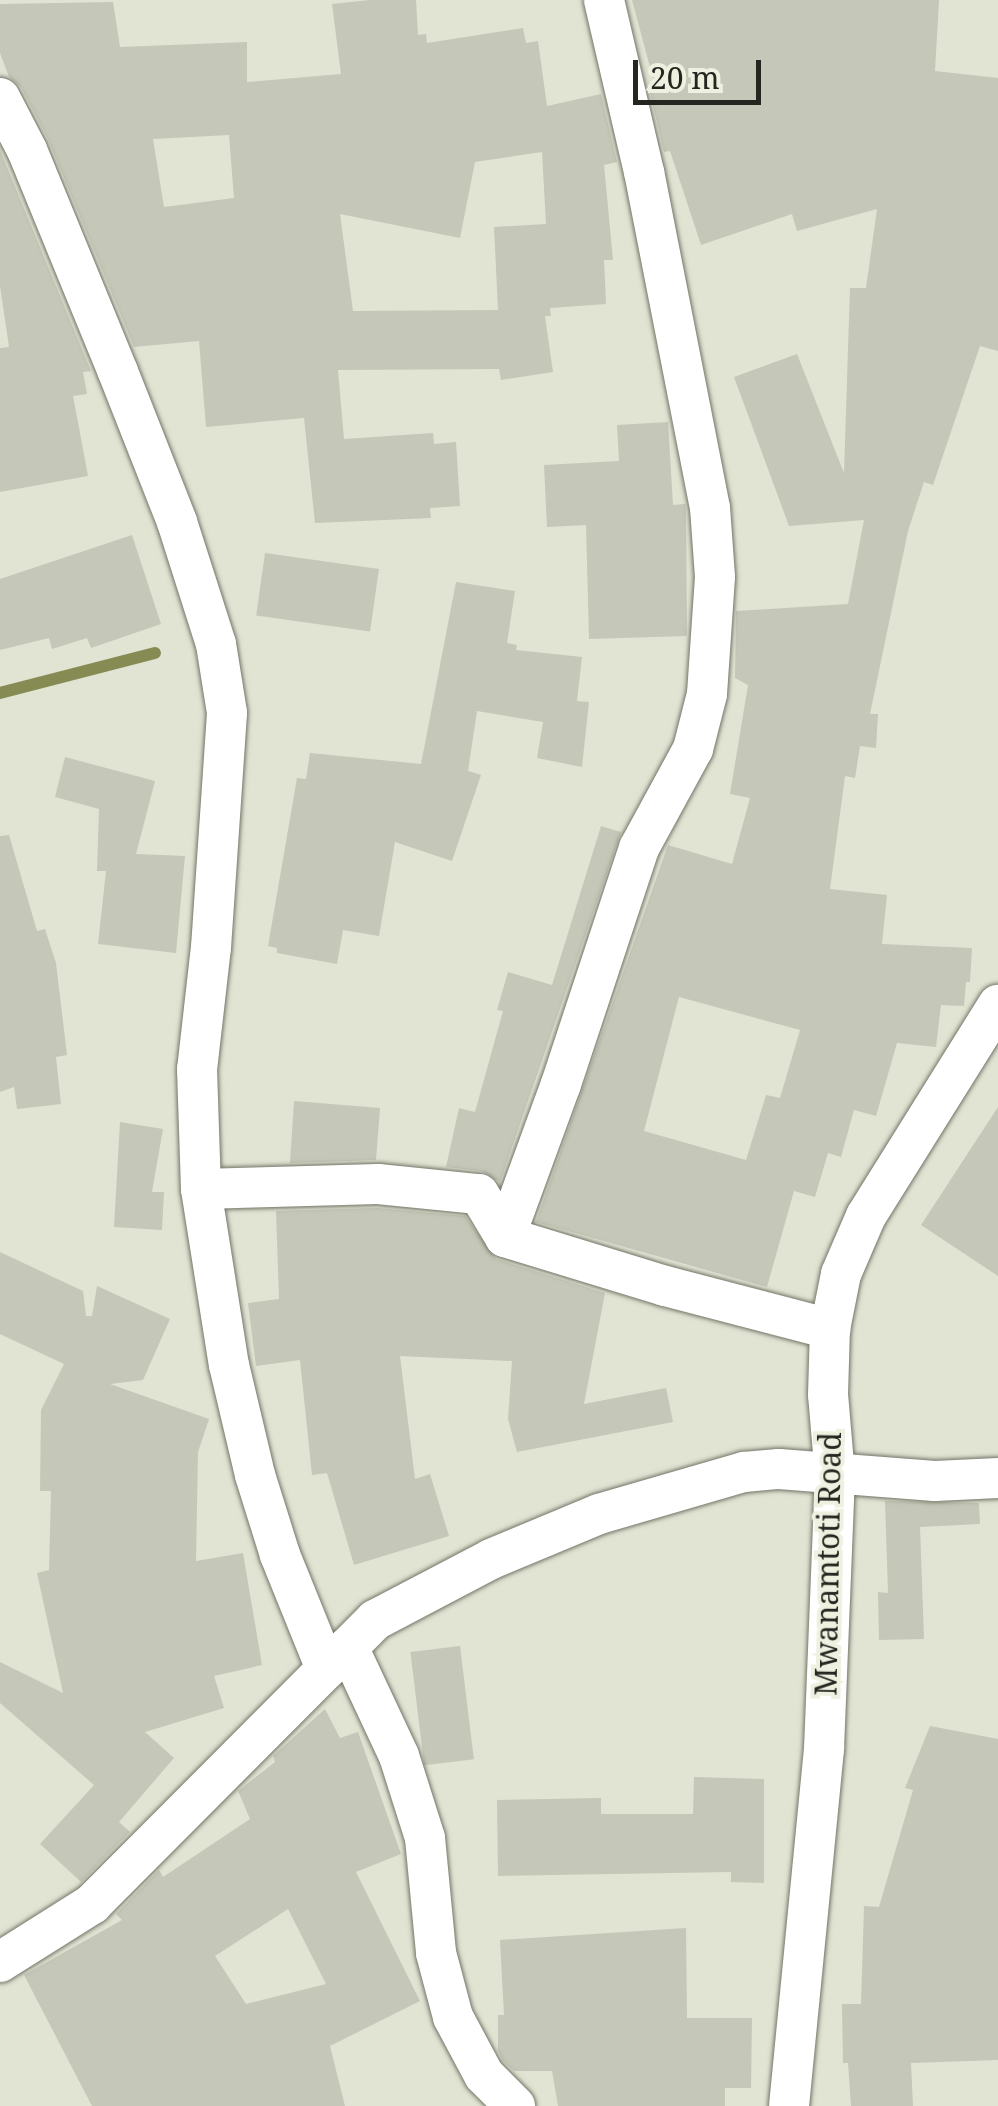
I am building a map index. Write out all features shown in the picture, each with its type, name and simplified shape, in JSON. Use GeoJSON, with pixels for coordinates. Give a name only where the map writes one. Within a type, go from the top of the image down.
{"type":"FeatureCollection","features":[{"type":"Feature","properties":{"kind":"street"},"geometry":{"type":"LineString","coordinates":[[505,1237],[562,1084],[639,848],[693,749],[707,694],[714,577],[710,508],[644,172],[604,0]]}},
{"type":"Feature","properties":{"kind":"street"},"geometry":{"type":"LineString","coordinates":[[0,98],[27,150],[118,372],[177,522],[216,644],[228,713],[211,947],[197,1069],[202,1189],[229,1365],[255,1475],[280,1555],[337,1658],[399,1756],[425,1838],[436,1953],[453,2017],[484,2075],[515,2106]]}},
{"type":"Feature","properties":{"kind":"street","name":"Mwanamtoti Road"},"geometry":{"type":"LineString","coordinates":[[789,2106],[824,1749],[835,1476],[828,1396],[830,1329],[841,1274],[866,1216],[998,1005]]}},
{"type":"Feature","properties":{"kind":"street"},"geometry":{"type":"LineString","coordinates":[[202,1189],[378,1184],[478,1194],[505,1237],[664,1286],[830,1329]]}},
{"type":"Feature","properties":{"kind":"street"},"geometry":{"type":"LineString","coordinates":[[0,1962],[92,1904],[375,1620],[490,1559],[600,1514],[744,1472],[778,1469],[935,1481],[998,1478]]}},
{"type":"Feature","properties":{"kind":"building"},"geometry":{"type":"Polygon","coordinates":[[[416,0],[418,35],[426,34],[427,43],[523,28],[526,43],[538,41],[547,106],[601,94],[617,162],[604,165],[613,260],[604,260],[606,304],[550,308],[551,316],[545,316],[553,372],[501,380],[499,369],[338,370],[344,439],[433,433],[434,444],[456,442],[460,506],[430,508],[431,518],[315,523],[304,418],[206,427],[199,341],[134,347],[48,139],[21,87],[9,77],[0,53],[0,4],[113,2],[120,47],[247,42],[247,82],[341,74],[332,4],[416,0]],[[229,135],[153,139],[164,207],[234,198],[229,135]],[[542,152],[475,162],[460,238],[340,214],[353,311],[498,310],[494,227],[546,224],[542,152]]]}},
{"type":"Feature","properties":{"kind":"building"},"geometry":{"type":"Polygon","coordinates":[[[632,0],[939,0],[935,71],[998,78],[998,351],[980,346],[933,485],[924,482],[908,531],[870,714],[878,714],[876,748],[860,746],[855,778],[845,776],[830,889],[887,895],[882,944],[972,948],[970,982],[966,982],[964,1006],[941,1005],[936,1047],[897,1043],[876,1116],[854,1110],[841,1157],[828,1153],[815,1197],[794,1191],[767,1287],[536,1222],[668,845],[732,864],[750,798],[730,794],[748,685],[735,678],[736,611],[848,604],[864,520],[789,526],[734,377],[797,354],[844,473],[850,288],[866,288],[877,209],[797,231],[792,214],[701,245],[670,151],[664,152],[648,84],[654,82],[632,0]],[[679,997],[644,1131],[746,1160],[766,1095],[780,1098],[800,1030],[679,997]]]}},
{"type":"Feature","properties":{"kind":"building"},"geometry":{"type":"Polygon","coordinates":[[[0,150],[91,371],[83,372],[87,394],[73,396],[88,476],[0,492],[0,348],[9,347],[0,286],[0,150]]]}},
{"type":"Feature","properties":{"kind":"building"},"geometry":{"type":"Polygon","coordinates":[[[668,422],[673,505],[685,504],[686,511],[687,636],[589,639],[586,525],[547,527],[544,465],[619,461],[617,425],[668,422]]]}},
{"type":"Feature","properties":{"kind":"building"},"geometry":{"type":"Polygon","coordinates":[[[132,535],[161,624],[91,648],[87,638],[52,649],[49,638],[0,650],[0,579],[132,535]]]}},
{"type":"Feature","properties":{"kind":"building"},"geometry":{"type":"Polygon","coordinates":[[[265,553],[379,569],[370,631],[256,615],[265,553]]]}},
{"type":"Feature","properties":{"kind":"building"},"geometry":{"type":"Polygon","coordinates":[[[456,582],[515,591],[507,643],[517,645],[516,650],[582,657],[577,701],[589,702],[582,767],[537,758],[543,722],[477,711],[468,771],[481,775],[452,861],[395,842],[379,936],[343,930],[337,964],[277,953],[277,948],[268,946],[297,778],[306,779],[310,753],[421,764],[456,582]]]}},
{"type":"Feature","properties":{"kind":"building"},"geometry":{"type":"Polygon","coordinates":[[[65,757],[155,781],[136,854],[185,856],[176,953],[98,944],[106,871],[97,871],[99,809],[55,797],[65,757]]]}},
{"type":"Feature","properties":{"kind":"building"},"geometry":{"type":"Polygon","coordinates":[[[601,826],[621,832],[500,1182],[482,1171],[446,1167],[459,1108],[475,1112],[503,1011],[497,1010],[508,972],[552,985],[601,826]]]}},
{"type":"Feature","properties":{"kind":"building"},"geometry":{"type":"Polygon","coordinates":[[[9,835],[37,931],[45,929],[56,963],[67,1055],[56,1057],[61,1104],[17,1109],[14,1087],[0,1092],[0,836],[9,835]]]}},
{"type":"Feature","properties":{"kind":"building"},"geometry":{"type":"Polygon","coordinates":[[[294,1101],[380,1108],[376,1160],[290,1163],[294,1101]]]}},
{"type":"Feature","properties":{"kind":"building"},"geometry":{"type":"Polygon","coordinates":[[[998,1107],[998,1276],[921,1225],[998,1107]]]}},
{"type":"Feature","properties":{"kind":"building"},"geometry":{"type":"Polygon","coordinates":[[[120,1122],[163,1129],[152,1192],[164,1192],[162,1230],[114,1227],[120,1122]]]}},
{"type":"Feature","properties":{"kind":"building"},"geometry":{"type":"Polygon","coordinates":[[[377,1208],[465,1216],[496,1259],[605,1293],[584,1404],[666,1388],[673,1422],[517,1452],[508,1419],[512,1361],[400,1356],[415,1479],[430,1474],[449,1536],[354,1565],[327,1473],[312,1475],[300,1360],[256,1366],[248,1303],[279,1299],[276,1211],[377,1208]]]}},
{"type":"Feature","properties":{"kind":"building"},"geometry":{"type":"Polygon","coordinates":[[[0,1252],[83,1291],[86,1316],[92,1316],[97,1286],[170,1319],[143,1380],[110,1384],[209,1419],[198,1452],[196,1561],[243,1553],[262,1665],[214,1676],[224,1708],[145,1732],[174,1758],[119,1822],[130,1832],[81,1882],[40,1844],[94,1785],[0,1703],[0,1662],[63,1693],[37,1573],[49,1570],[51,1491],[40,1491],[41,1410],[64,1364],[0,1334],[0,1252]]]}},
{"type":"Feature","properties":{"kind":"building"},"geometry":{"type":"Polygon","coordinates":[[[885,1501],[979,1503],[980,1524],[920,1527],[924,1639],[879,1640],[878,1592],[888,1593],[885,1501]]]}},
{"type":"Feature","properties":{"kind":"building"},"geometry":{"type":"Polygon","coordinates":[[[460,1646],[474,1759],[424,1765],[410,1652],[460,1646]]]}},
{"type":"Feature","properties":{"kind":"building"},"geometry":{"type":"Polygon","coordinates":[[[325,1709],[340,1738],[358,1732],[401,1854],[356,1872],[420,2001],[330,2046],[345,2106],[92,2106],[24,1975],[122,1920],[116,1914],[159,1870],[163,1877],[250,1819],[238,1791],[275,1762],[273,1756],[325,1709]],[[288,1909],[215,1956],[246,2004],[326,1984],[288,1909]]]}},
{"type":"Feature","properties":{"kind":"building"},"geometry":{"type":"Polygon","coordinates":[[[930,1726],[998,1739],[998,2060],[911,2063],[913,2106],[851,2106],[848,2063],[843,2063],[842,2004],[861,2004],[864,1906],[879,1907],[913,1790],[905,1788],[930,1726]]]}},
{"type":"Feature","properties":{"kind":"building"},"geometry":{"type":"Polygon","coordinates":[[[694,1777],[764,1779],[764,1883],[731,1882],[731,1872],[498,1876],[497,1800],[601,1798],[601,1814],[693,1814],[694,1777]]]}},
{"type":"Feature","properties":{"kind":"building"},"geometry":{"type":"Polygon","coordinates":[[[686,1928],[687,2018],[752,2018],[751,2088],[725,2088],[725,2106],[558,2106],[552,2071],[514,2071],[503,2061],[498,2051],[498,2015],[504,2015],[500,1940],[686,1928]]]}},
{"type":"Feature","properties":{"kind":"waterway"},"geometry":{"type":"LineString","coordinates":[[0,693],[155,653]]}}]}
